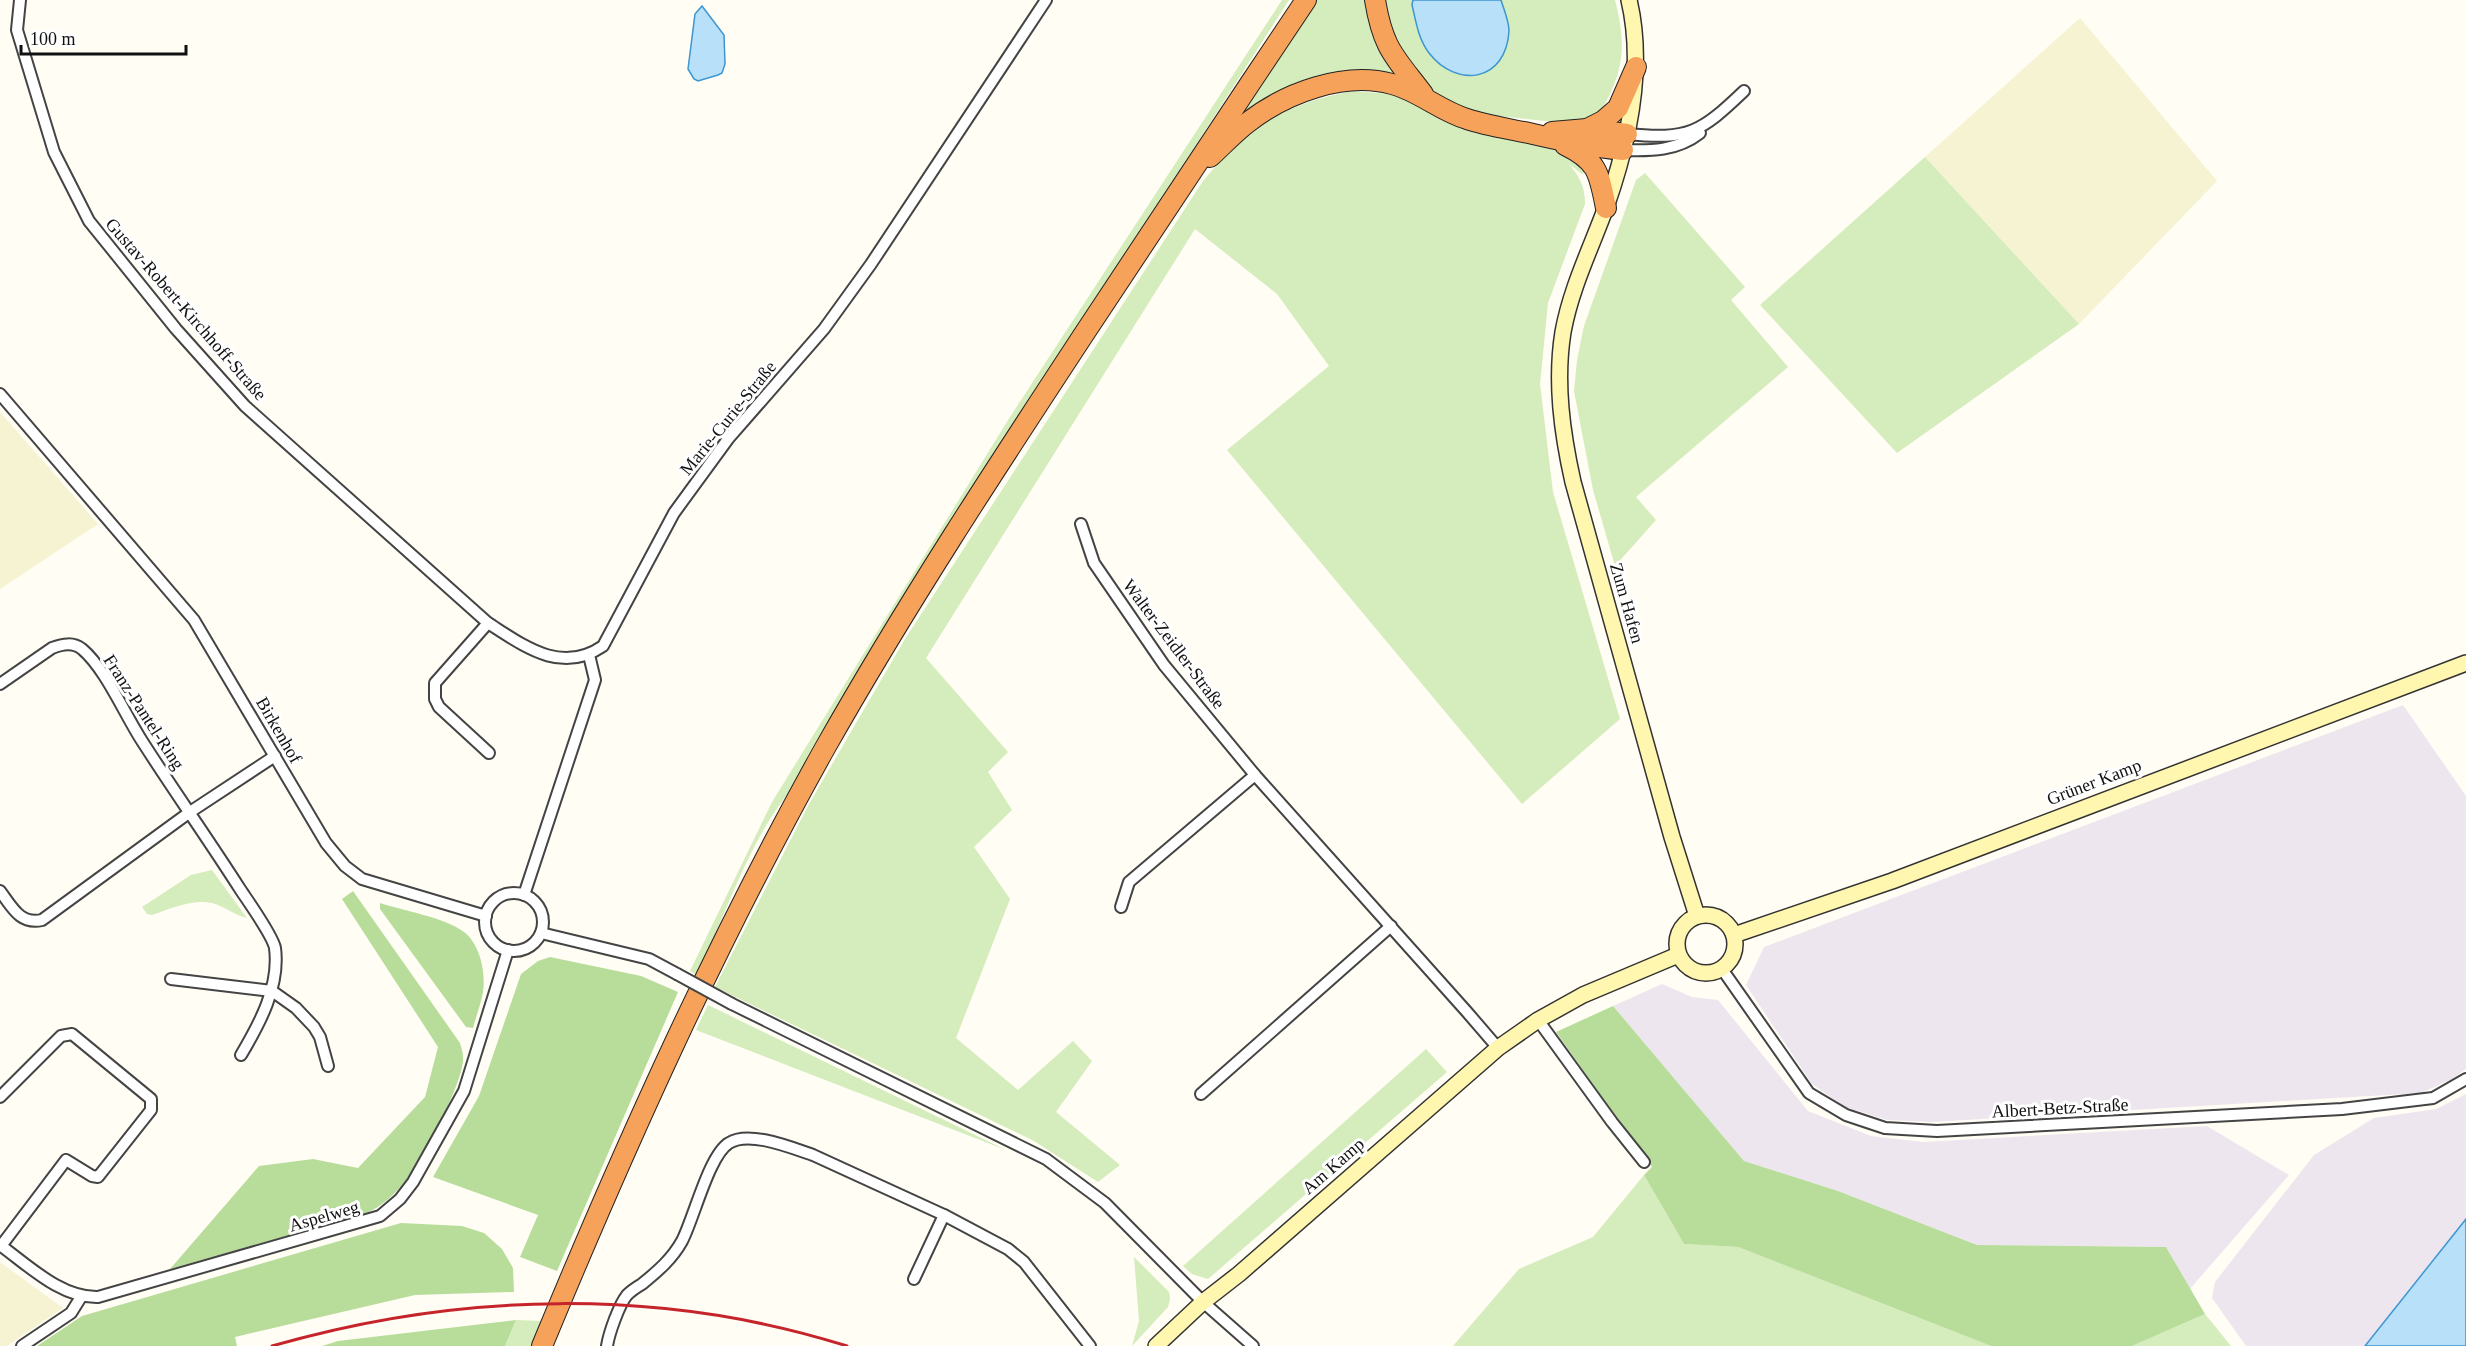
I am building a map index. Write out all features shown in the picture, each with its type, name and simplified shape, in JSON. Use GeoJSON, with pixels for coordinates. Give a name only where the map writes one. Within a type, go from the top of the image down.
{"type":"FeatureCollection","features":[{"type":"Feature","properties":{"kind":"highway"},"geometry":{"type":"LineString","coordinates":[[542,1346],[640,1114],[708,969],[782,826],[917,593],[1003,456],[1306,0]]}},
{"type":"Feature","properties":{"kind":"highway"},"geometry":{"type":"LineString","coordinates":[[1375,0],[1378,21],[1392,55],[1429,101]]}},
{"type":"Feature","properties":{"kind":"highway"},"geometry":{"type":"LineString","coordinates":[[1534,134],[1587,129],[1603,121],[1618,108],[1635,67]]}},
{"type":"Feature","properties":{"kind":"highway"},"geometry":{"type":"LineString","coordinates":[[1161,217],[1210,158],[1239,130],[1263,112],[1292,97],[1328,85],[1361,80],[1391,84],[1409,90],[1465,119],[1558,140],[1625,142]]}},
{"type":"Feature","properties":{"kind":"highway"},"geometry":{"type":"LineString","coordinates":[[1587,129],[1625,142]]}},
{"type":"Feature","properties":{"kind":"highway"},"geometry":{"type":"LineString","coordinates":[[1558,140],[1582,153],[1590,161],[1601,181],[1606,208]]}},
{"type":"Feature","properties":{"kind":"main road"},"geometry":{"type":"LineString","coordinates":[[1625,142],[1633,102],[1635,67],[1635,41],[1629,0]]}},
{"type":"Feature","properties":{"kind":"main road","name":"Zum Hafen"},"geometry":{"type":"LineString","coordinates":[[1625,142],[1606,208],[1572,295],[1563,334],[1560,384],[1566,449],[1573,482],[1672,837],[1697,916]]}},
{"type":"Feature","properties":{"kind":"main road","name":"Grüner Kamp"},"geometry":{"type":"LineString","coordinates":[[1734,934],[1892,881],[2466,663]]}},
{"type":"Feature","properties":{"kind":"main road"},"geometry":{"type":"LineString","coordinates":[[1697,916],[1715,916],[1725,921],[1734,934],[1736,946],[1733,956],[1722,969],[1711,974],[1701,974],[1691,970],[1678,955],[1678,936],[1689,920],[1697,916]]}},
{"type":"Feature","properties":{"kind":"main road","name":"Am Kamp"},"geometry":{"type":"LineString","coordinates":[[1156,1346],[1203,1302],[1239,1274],[1498,1048],[1538,1020],[1583,995],[1678,955]]}},
{"type":"Feature","properties":{"kind":"street","name":"Gustav-Robert-Kirchhoff-Straße"},"geometry":{"type":"LineString","coordinates":[[20,0],[16,30],[54,152],[89,221],[176,329],[245,406],[488,623],[540,653],[560,659],[589,656]]}},
{"type":"Feature","properties":{"kind":"street","name":"Marie-Curie-Straße"},"geometry":{"type":"LineString","coordinates":[[589,656],[603,646],[614,628],[674,513],[728,439],[824,329],[872,264],[1046,0]]}},
{"type":"Feature","properties":{"kind":"street"},"geometry":{"type":"LineString","coordinates":[[1625,142],[1652,152],[1671,148],[1695,137],[1744,91]]}},
{"type":"Feature","properties":{"kind":"street"},"geometry":{"type":"LineString","coordinates":[[1625,142],[1689,133],[1719,115]]}},
{"type":"Feature","properties":{"kind":"street","name":"Birkenhof"},"geometry":{"type":"LineString","coordinates":[[0,394],[194,620],[326,843],[352,873],[374,883],[486,916]]}},
{"type":"Feature","properties":{"kind":"street","name":"Walter-Zeidler-Straße"},"geometry":{"type":"LineString","coordinates":[[1081,524],[1094,563],[1164,664],[1255,775],[1498,1048]]}},
{"type":"Feature","properties":{"kind":"street"},"geometry":{"type":"LineString","coordinates":[[488,623],[435,683],[435,699],[439,707],[489,753]]}},
{"type":"Feature","properties":{"kind":"street","name":"Franz-Pantel-Ring"},"geometry":{"type":"LineString","coordinates":[[0,684],[52,648],[62,645],[74,645],[82,649],[97,668],[275,946],[272,991],[256,1029],[241,1055]]}},
{"type":"Feature","properties":{"kind":"street"},"geometry":{"type":"LineString","coordinates":[[524,895],[595,680],[589,656]]}},
{"type":"Feature","properties":{"kind":"street"},"geometry":{"type":"LineString","coordinates":[[0,891],[18,916],[26,921],[42,920],[190,812],[275,756]]}},
{"type":"Feature","properties":{"kind":"street"},"geometry":{"type":"LineString","coordinates":[[1121,907],[1129,882],[1255,775]]}},
{"type":"Feature","properties":{"kind":"street"},"geometry":{"type":"LineString","coordinates":[[513,893],[524,895],[537,905],[542,913],[541,933],[531,946],[516,951],[508,950],[494,943],[489,936],[486,916],[497,899],[513,893]]}},
{"type":"Feature","properties":{"kind":"street"},"geometry":{"type":"LineString","coordinates":[[1201,1094],[1391,926]]}},
{"type":"Feature","properties":{"kind":"street"},"geometry":{"type":"LineString","coordinates":[[541,933],[649,959],[732,1004],[1046,1160],[1080,1182],[1105,1203],[1203,1302],[1253,1346]]}},
{"type":"Feature","properties":{"kind":"street","name":"Aspelweg"},"geometry":{"type":"LineString","coordinates":[[81,1297],[107,1296],[368,1221],[385,1212],[400,1199],[413,1182],[464,1091],[508,950]]}},
{"type":"Feature","properties":{"kind":"street","name":"Albert-Betz-Straße"},"geometry":{"type":"LineString","coordinates":[[1722,969],[1809,1093],[1846,1114],[1885,1128],[1937,1131],[2342,1109],[2433,1098],[2466,1079]]}},
{"type":"Feature","properties":{"kind":"street"},"geometry":{"type":"LineString","coordinates":[[171,979],[272,991],[296,1008],[314,1027],[320,1037],[328,1066]]}},
{"type":"Feature","properties":{"kind":"street"},"geometry":{"type":"LineString","coordinates":[[1538,1020],[1644,1162]]}},
{"type":"Feature","properties":{"kind":"street"},"geometry":{"type":"LineString","coordinates":[[0,1097],[61,1036],[72,1034],[151,1099],[151,1110],[98,1177],[92,1176],[66,1160],[1,1246],[62,1289],[81,1297],[71,1313],[22,1346]]}},
{"type":"Feature","properties":{"kind":"street"},"geometry":{"type":"LineString","coordinates":[[607,1346],[627,1295],[674,1255],[721,1150],[736,1139],[747,1138],[813,1155],[944,1215],[1008,1249],[1024,1262],[1090,1346]]}},
{"type":"Feature","properties":{"kind":"street"},"geometry":{"type":"LineString","coordinates":[[914,1279],[944,1215]]}},
{"type":"Feature","properties":{"kind":"shaded area"},"geometry":{"type":"Polygon","coordinates":[[[2080,18],[2217,181],[2079,324],[1925,157],[2080,18]]]}},
{"type":"Feature","properties":{"kind":"shaded area"},"geometry":{"type":"Polygon","coordinates":[[[0,412],[98,524],[0,589],[0,412]]]}},
{"type":"Feature","properties":{"kind":"shaded area"},"geometry":{"type":"Polygon","coordinates":[[[2403,705],[2466,796],[2466,1069],[2452,1079],[2421,1093],[1931,1122],[1887,1120],[1845,1107],[1812,1084],[1746,985],[1764,947],[2403,705]]]}},
{"type":"Feature","properties":{"kind":"shaded area"},"geometry":{"type":"Polygon","coordinates":[[[1662,984],[1692,997],[1718,1000],[1808,1111],[1871,1136],[1923,1142],[2207,1126],[2289,1175],[2189,1290],[2166,1247],[1977,1245],[1838,1191],[1744,1161],[1613,1006],[1662,984]]]}},
{"type":"Feature","properties":{"kind":"shaded area"},"geometry":{"type":"Polygon","coordinates":[[[2466,1094],[2466,1219],[2365,1346],[2246,1346],[2212,1298],[2215,1282],[2314,1155],[2374,1118],[2436,1109],[2466,1094]]]}},
{"type":"Feature","properties":{"kind":"shaded area"},"geometry":{"type":"Polygon","coordinates":[[[0,1262],[63,1308],[7,1346],[0,1346],[0,1262]]]}},
{"type":"Feature","properties":{"kind":"green space"},"geometry":{"type":"Polygon","coordinates":[[[1282,0],[1289,0],[897,610],[795,785],[764,829],[751,852],[696,975],[690,971],[772,802],[1010,417],[1282,0]]]}},
{"type":"Feature","properties":{"kind":"green space"},"geometry":{"type":"Polygon","coordinates":[[[1316,0],[1368,0],[1379,42],[1400,80],[1376,77],[1232,125],[1316,0]]]}},
{"type":"Feature","properties":{"kind":"green space"},"geometry":{"type":"Polygon","coordinates":[[[1382,0],[1413,0],[1412,5],[1422,42],[1507,19],[1501,0],[1615,0],[1621,30],[1621,56],[1615,82],[1602,109],[1605,114],[1573,124],[1481,114],[1452,105],[1434,94],[1405,66],[1382,0]]]}},
{"type":"Feature","properties":{"kind":"green space"},"geometry":{"type":"Polygon","coordinates":[[[1353,91],[1391,94],[1407,99],[1568,155],[1587,170],[1582,174],[1569,164],[1581,182],[1585,204],[1548,303],[1540,384],[1553,492],[1620,719],[1522,804],[1227,450],[1329,366],[1277,294],[1195,229],[926,658],[1008,752],[988,772],[1012,810],[974,847],[1010,899],[956,1038],[1018,1090],[1073,1041],[1092,1061],[1056,1112],[1120,1165],[1098,1182],[1034,1141],[715,987],[809,804],[905,639],[1203,181],[1236,146],[1269,121],[1306,103],[1353,91]]]}},
{"type":"Feature","properties":{"kind":"green space"},"geometry":{"type":"Polygon","coordinates":[[[1925,157],[2079,324],[1897,453],[1760,305],[1925,157]]]}},
{"type":"Feature","properties":{"kind":"green space"},"geometry":{"type":"Polygon","coordinates":[[[1645,173],[1745,287],[1731,300],[1788,367],[1636,497],[1656,520],[1615,566],[1593,490],[1574,391],[1584,326],[1636,180],[1645,173]]]}},
{"type":"Feature","properties":{"kind":"green space"},"geometry":{"type":"Polygon","coordinates":[[[212,870],[247,918],[216,904],[204,902],[181,905],[152,915],[147,914],[142,907],[191,875],[212,870]]]}},
{"type":"Feature","properties":{"kind":"green space"},"geometry":{"type":"Polygon","coordinates":[[[353,891],[460,1043],[463,1055],[462,1068],[441,1120],[407,1179],[388,1200],[377,1208],[364,1214],[170,1269],[259,1166],[313,1159],[358,1168],[425,1097],[438,1047],[342,899],[353,891]]]}},
{"type":"Feature","properties":{"kind":"green space"},"geometry":{"type":"Polygon","coordinates":[[[380,903],[446,922],[470,937],[481,959],[484,976],[482,996],[473,1028],[466,1027],[380,909],[380,903]]]}},
{"type":"Feature","properties":{"kind":"green space"},"geometry":{"type":"Polygon","coordinates":[[[550,957],[641,976],[678,992],[557,1271],[520,1257],[538,1215],[433,1177],[479,1096],[521,974],[538,961],[550,957]]]}},
{"type":"Feature","properties":{"kind":"green space"},"geometry":{"type":"Polygon","coordinates":[[[708,1005],[1006,1150],[696,1030],[708,1005]]]}},
{"type":"Feature","properties":{"kind":"green space"},"geometry":{"type":"Polygon","coordinates":[[[1613,1006],[1744,1161],[1838,1191],[1977,1245],[2166,1247],[2205,1314],[2132,1346],[1991,1346],[1738,1247],[1684,1244],[1644,1175],[1652,1167],[1556,1032],[1613,1006]]]}},
{"type":"Feature","properties":{"kind":"green space"},"geometry":{"type":"Polygon","coordinates":[[[1426,1049],[1447,1072],[1208,1279],[1192,1274],[1183,1266],[1426,1049]]]}},
{"type":"Feature","properties":{"kind":"green space"},"geometry":{"type":"Polygon","coordinates":[[[1644,1175],[1684,1244],[1738,1247],[1991,1346],[1453,1346],[1519,1269],[1593,1237],[1644,1175]]]}},
{"type":"Feature","properties":{"kind":"green space"},"geometry":{"type":"Polygon","coordinates":[[[401,1223],[462,1226],[484,1233],[502,1249],[513,1268],[514,1292],[415,1295],[235,1337],[237,1346],[37,1346],[82,1316],[401,1223]]]}},
{"type":"Feature","properties":{"kind":"green space"},"geometry":{"type":"Polygon","coordinates":[[[1134,1257],[1169,1292],[1170,1299],[1168,1307],[1132,1346],[1139,1321],[1134,1257]]]}},
{"type":"Feature","properties":{"kind":"green space"},"geometry":{"type":"Polygon","coordinates":[[[2205,1314],[2231,1346],[2132,1346],[2205,1314]]]}},
{"type":"Feature","properties":{"kind":"green space"},"geometry":{"type":"Polygon","coordinates":[[[516,1320],[542,1321],[532,1346],[505,1346],[516,1320]]]}},
{"type":"Feature","properties":{"kind":"green space"},"geometry":{"type":"Polygon","coordinates":[[[516,1320],[505,1346],[322,1346],[338,1341],[516,1320]]]}},
{"type":"Feature","properties":{"kind":"water"},"geometry":{"type":"Polygon","coordinates":[[[1413,0],[1501,0],[1509,31],[1506,48],[1499,61],[1490,70],[1478,75],[1453,72],[1440,64],[1422,42],[1412,5],[1413,0]]]}},
{"type":"Feature","properties":{"kind":"water"},"geometry":{"type":"Polygon","coordinates":[[[702,6],[724,35],[725,64],[722,73],[698,81],[688,69],[695,14],[702,6]]]}},
{"type":"Feature","properties":{"kind":"water"},"geometry":{"type":"Polygon","coordinates":[[[2466,1219],[2466,1346],[2365,1346],[2466,1219]]]}},
{"type":"Feature","properties":{"kind":"railway"},"geometry":{"type":"LineString","coordinates":[[272,1346],[343,1328],[414,1315],[487,1307],[559,1304],[632,1306],[705,1314],[776,1327],[847,1346]]}}]}
